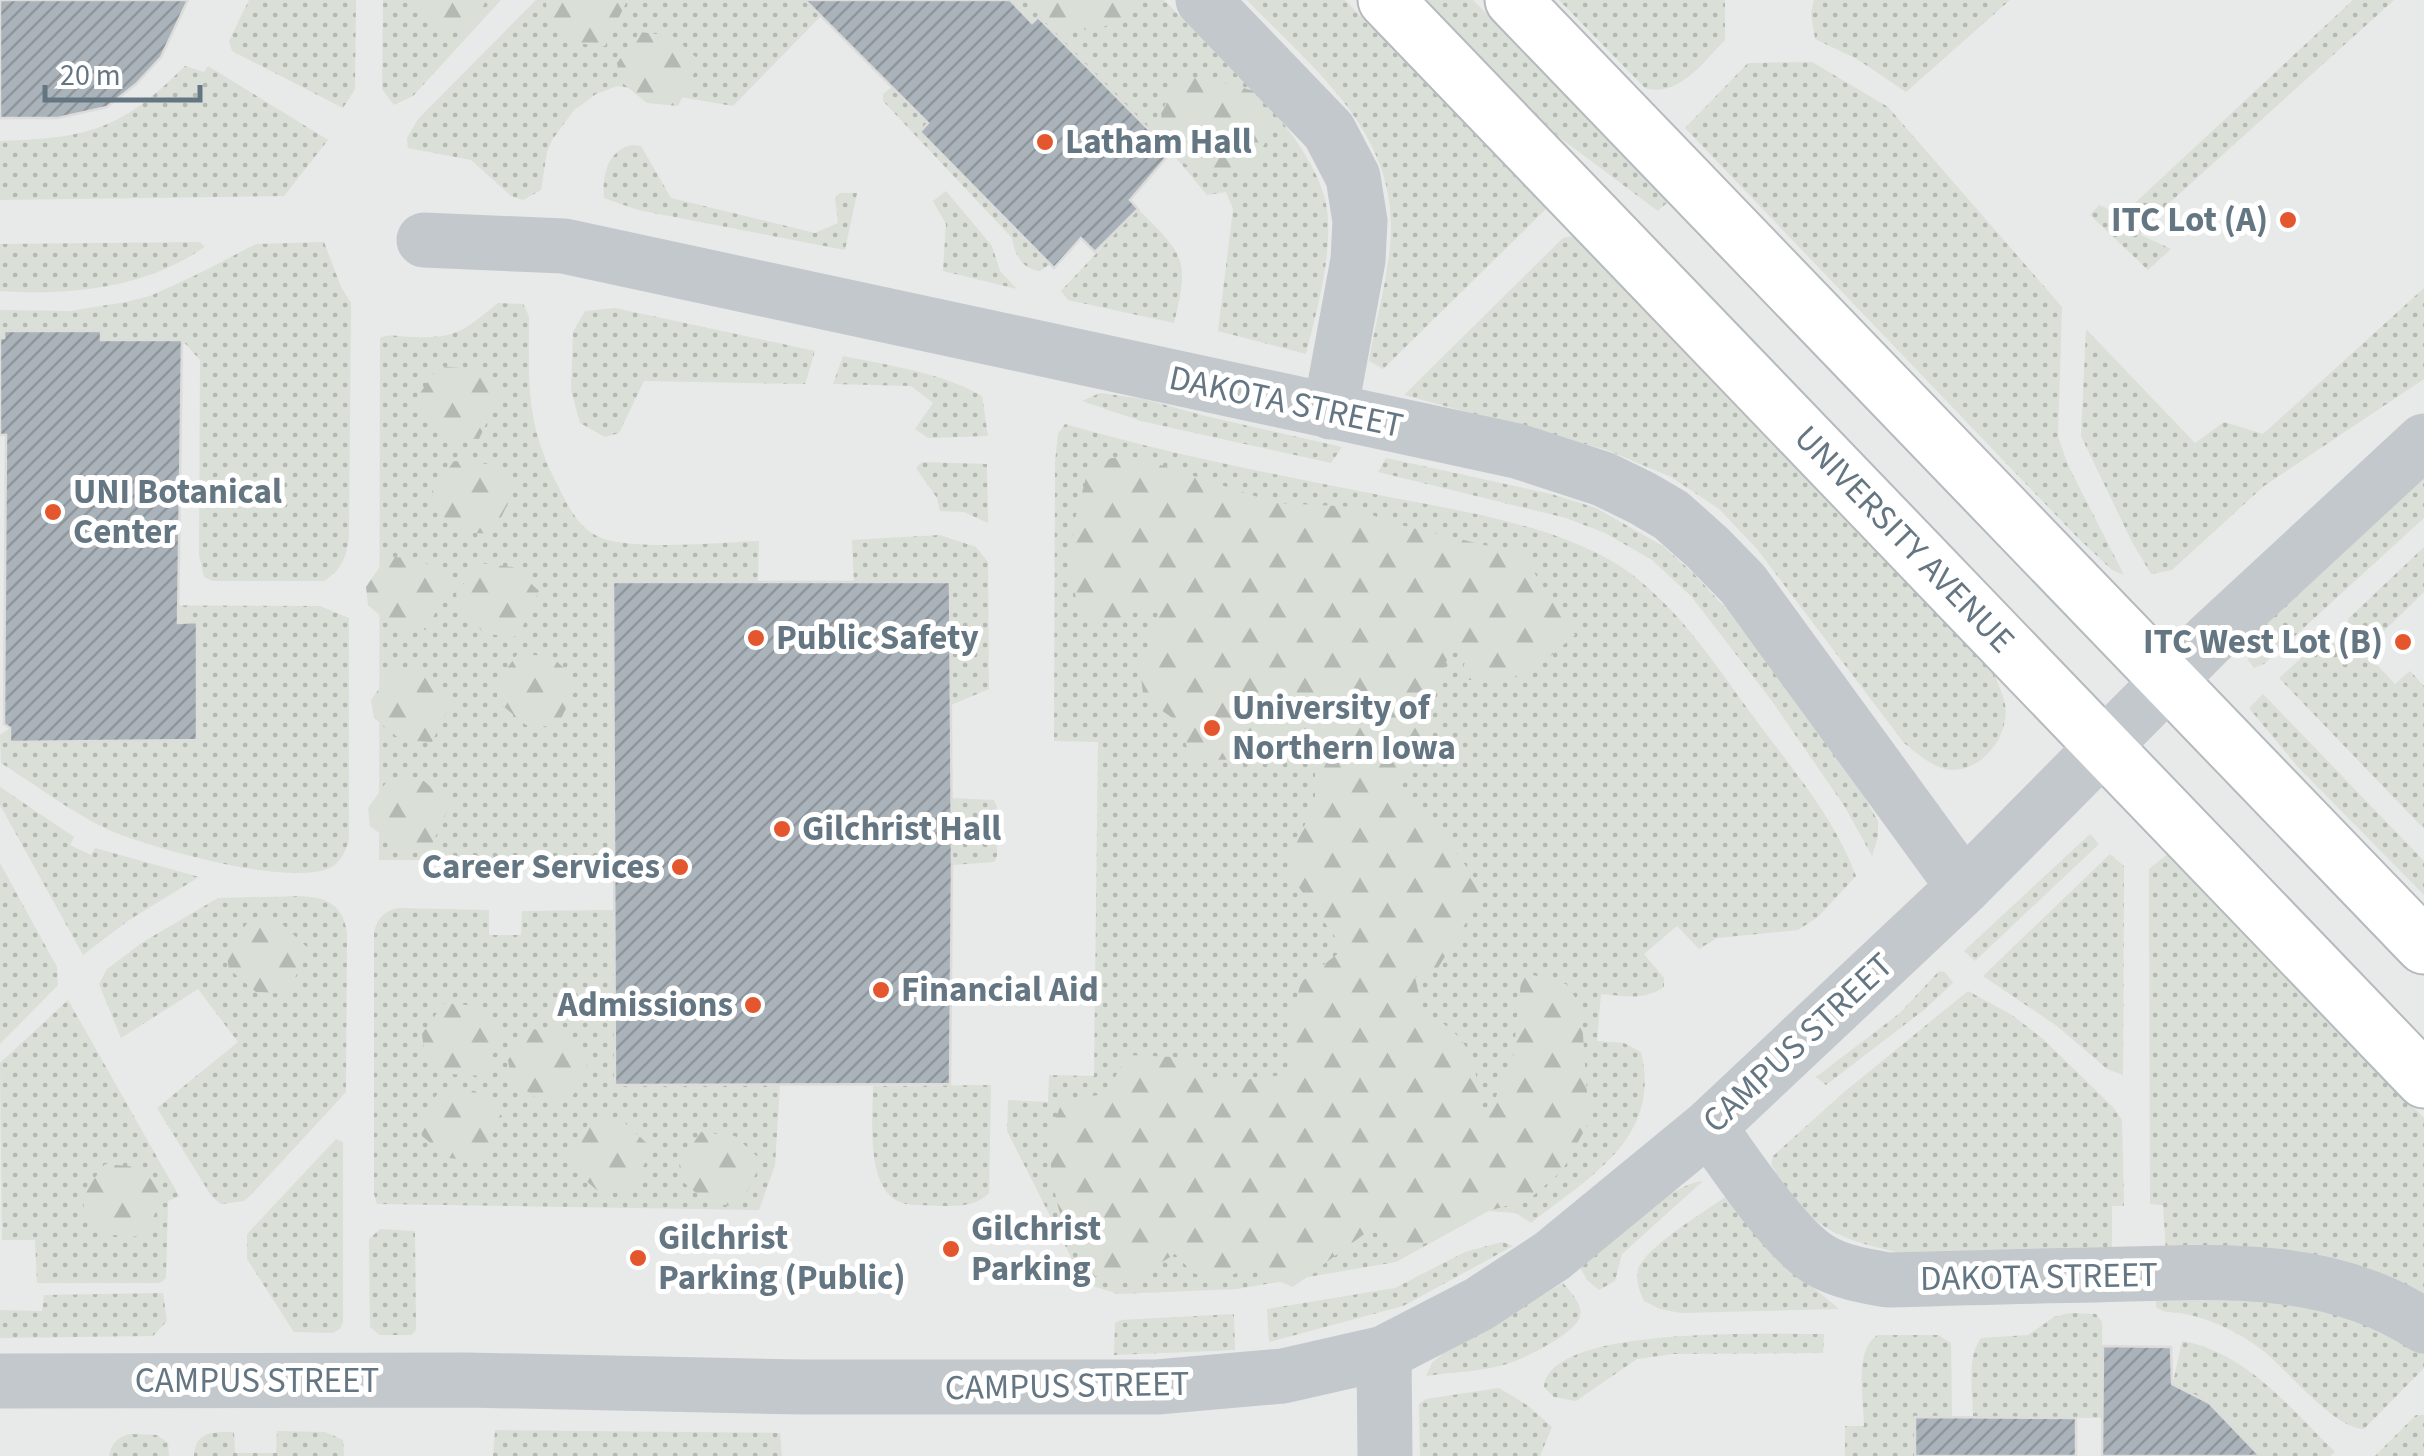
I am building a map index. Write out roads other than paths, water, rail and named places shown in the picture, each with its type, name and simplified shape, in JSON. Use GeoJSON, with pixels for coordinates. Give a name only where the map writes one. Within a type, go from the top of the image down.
{"type":"FeatureCollection","features":[{"type":"Feature","properties":{"kind":"main road","name":"UNIVERSITY AVENUE"},"geometry":{"type":"LineString","coordinates":[[1386,0],[2424,1080]]}},
{"type":"Feature","properties":{"kind":"main road"},"geometry":{"type":"LineString","coordinates":[[1513,0],[2424,946]]}},
{"type":"Feature","properties":{"kind":"street"},"geometry":{"type":"LineString","coordinates":[[1202,0],[1329,131],[1353,177],[1360,221],[1358,260],[1330,412]]}},
{"type":"Feature","properties":{"kind":"street","name":"DAKOTA STREET"},"geometry":{"type":"LineString","coordinates":[[424,240],[564,246],[1012,340],[1560,463],[1602,478],[1672,515],[1743,584],[1964,887]]}},
{"type":"Feature","properties":{"kind":"street"},"geometry":{"type":"LineString","coordinates":[[2168,682],[2424,442]]}},
{"type":"Feature","properties":{"kind":"street","name":"CAMPUS STREET"},"geometry":{"type":"LineString","coordinates":[[0,1381],[466,1380],[803,1387],[1157,1386],[1283,1376],[1384,1353],[1478,1304],[1552,1256],[1709,1126],[1964,887],[2168,682]]}},
{"type":"Feature","properties":{"kind":"street","name":"DAKOTA STREET"},"geometry":{"type":"LineString","coordinates":[[1709,1126],[1797,1241],[1819,1259],[1853,1273],[1888,1280],[2262,1274],[2336,1285],[2372,1298],[2424,1326]]}},
{"type":"Feature","properties":{"kind":"street"},"geometry":{"type":"LineString","coordinates":[[1384,1353],[1385,1456]]}},
{"type":"Feature","properties":{"kind":"place","name":"Latham Hall"},"geometry":{"type":"Point","coordinates":[1045,142]}},
{"type":"Feature","properties":{"kind":"place","name":"ITC Lot (A)"},"geometry":{"type":"Point","coordinates":[2288,220]}},
{"type":"Feature","properties":{"kind":"place","name":"UNI Botanical Center"},"geometry":{"type":"Point","coordinates":[53,512]}},
{"type":"Feature","properties":{"kind":"place","name":"Public Safety"},"geometry":{"type":"Point","coordinates":[756,638]}},
{"type":"Feature","properties":{"kind":"place","name":"ITC West Lot (B)"},"geometry":{"type":"Point","coordinates":[2403,642]}},
{"type":"Feature","properties":{"kind":"place","name":"University of Northern Iowa"},"geometry":{"type":"Point","coordinates":[1212,728]}},
{"type":"Feature","properties":{"kind":"place","name":"Gilchrist Hall"},"geometry":{"type":"Point","coordinates":[782,829]}},
{"type":"Feature","properties":{"kind":"place","name":"Career Services"},"geometry":{"type":"Point","coordinates":[680,867]}},
{"type":"Feature","properties":{"kind":"place","name":"Financial Aid"},"geometry":{"type":"Point","coordinates":[881,990]}},
{"type":"Feature","properties":{"kind":"place","name":"Admissions"},"geometry":{"type":"Point","coordinates":[753,1005]}},
{"type":"Feature","properties":{"kind":"place","name":"Gilchrist Parking"},"geometry":{"type":"Point","coordinates":[951,1249]}},
{"type":"Feature","properties":{"kind":"place","name":"Gilchrist Parking (Public)"},"geometry":{"type":"Point","coordinates":[638,1258]}}]}
